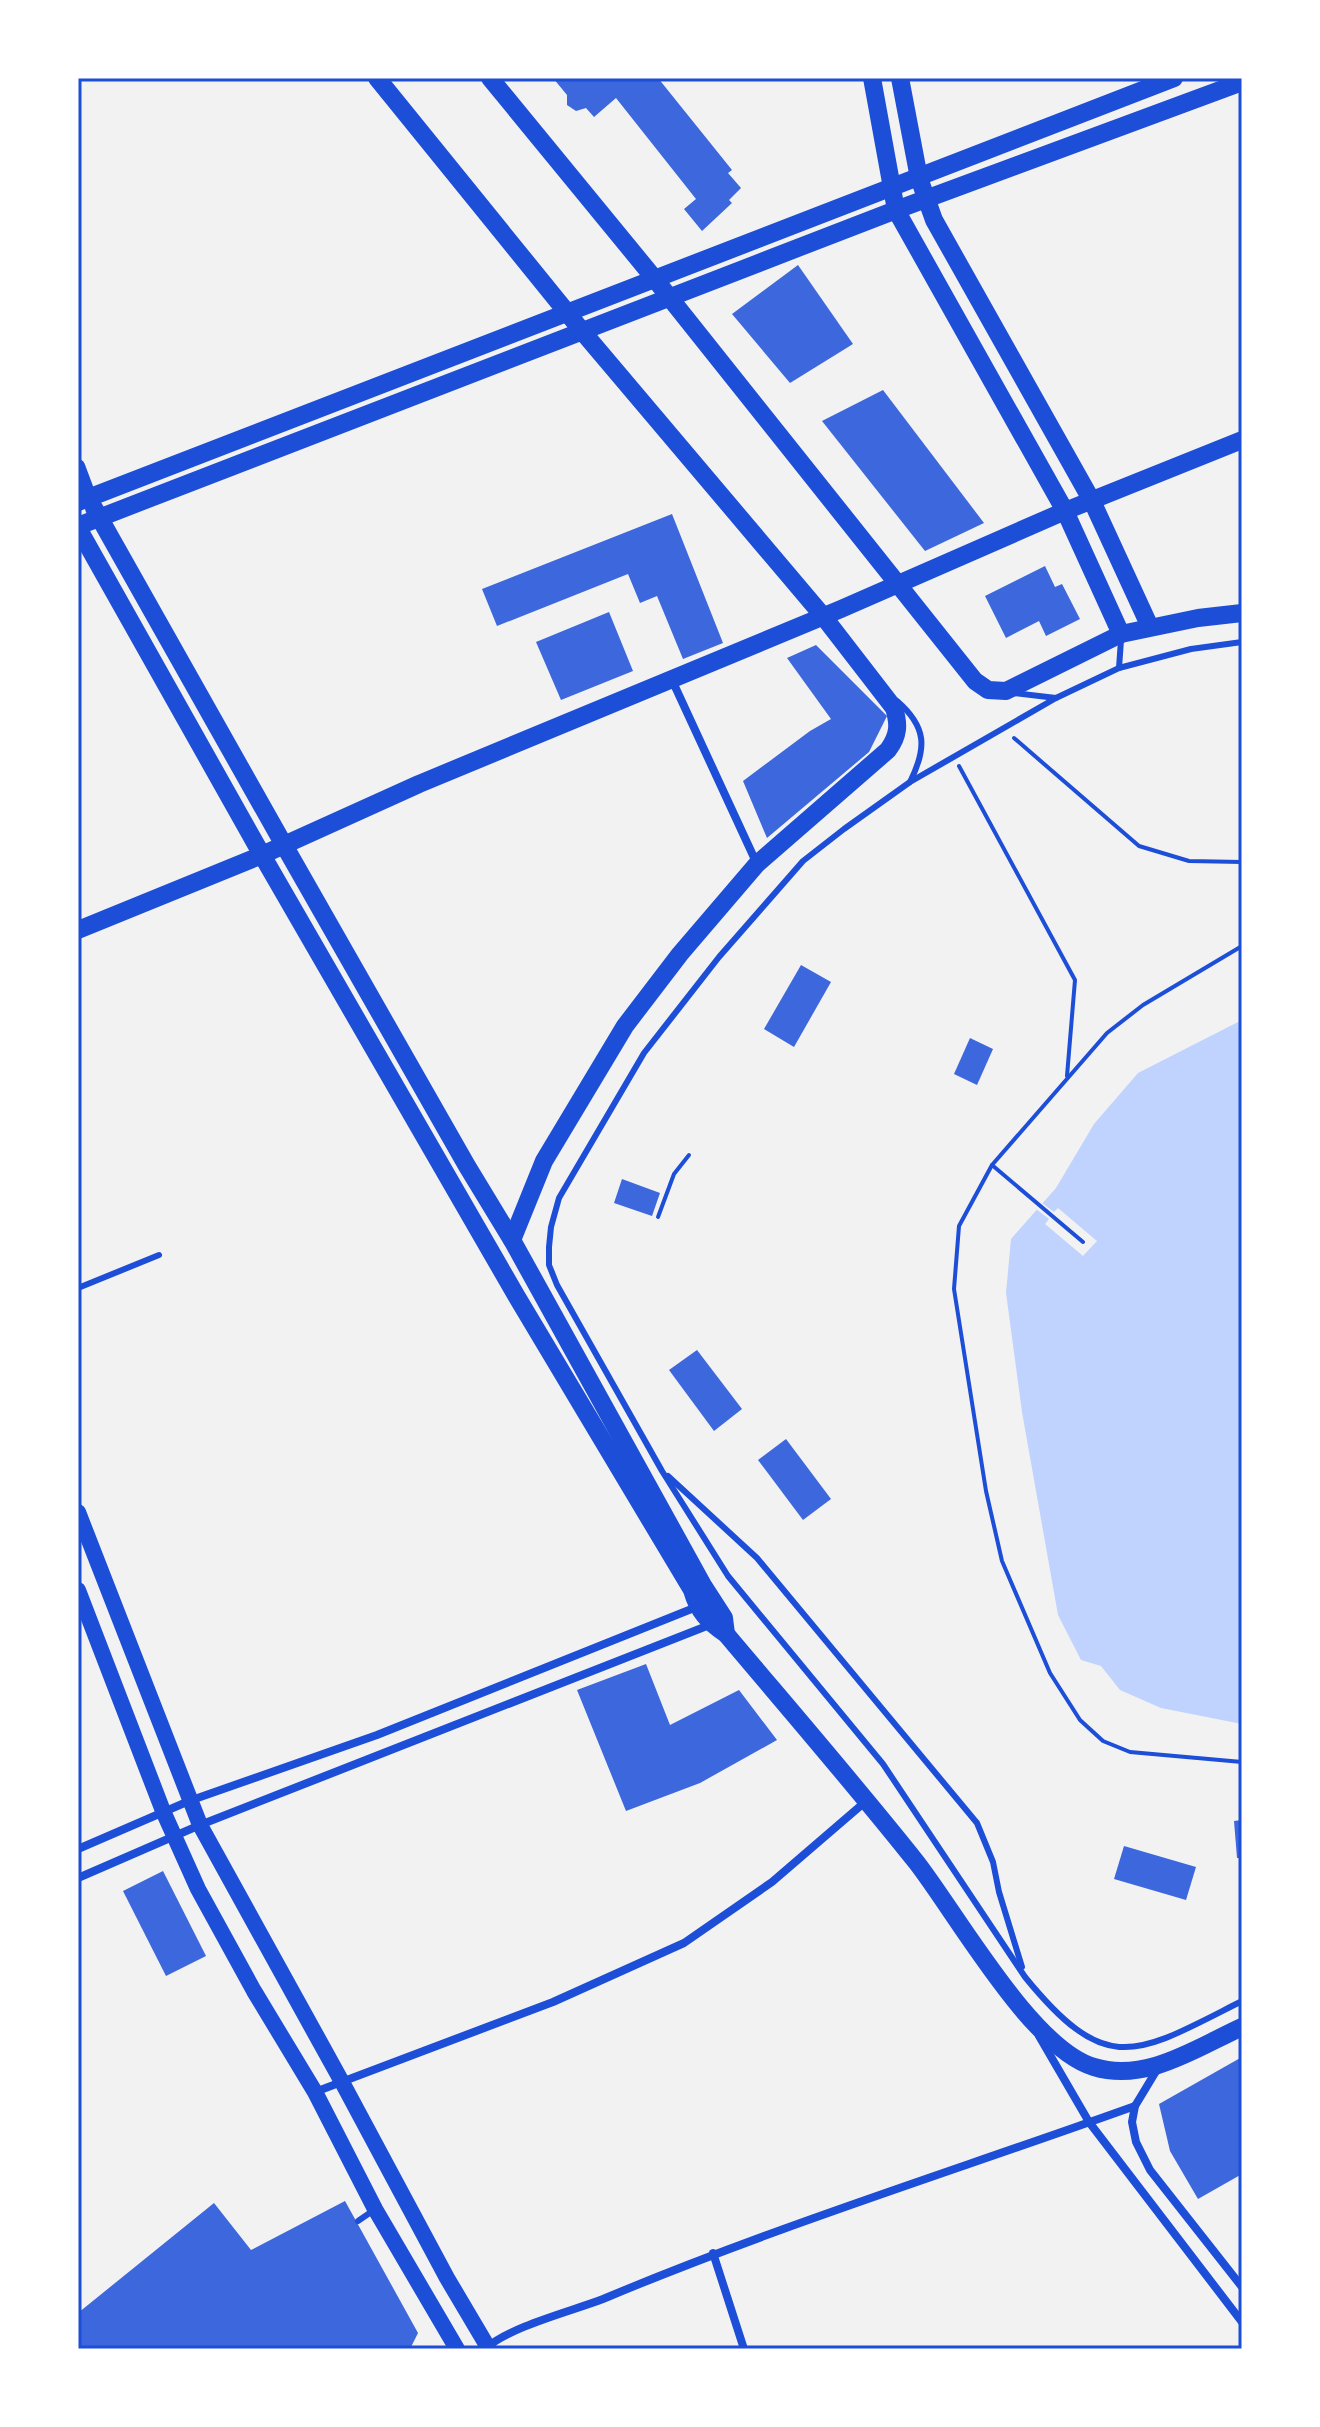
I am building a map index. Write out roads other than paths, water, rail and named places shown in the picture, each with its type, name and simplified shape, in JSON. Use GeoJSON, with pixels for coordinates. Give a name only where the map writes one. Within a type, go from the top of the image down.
{"type":"FeatureCollection","features":[{"type":"Feature","properties":{"kind":"main road"},"geometry":{"type":"LineString","coordinates":[[377,78],[582,331],[823,616],[894,708],[898,722],[893,743],[873,765],[757,864],[680,954],[625,1026],[544,1161],[512,1240]]}},
{"type":"Feature","properties":{"kind":"main road"},"geometry":{"type":"LineString","coordinates":[[490,78],[654,278],[975,681],[988,690],[1006,691],[1121,634],[1242,613]]}},
{"type":"Feature","properties":{"kind":"main road"},"geometry":{"type":"LineString","coordinates":[[872,78],[896,210],[1065,511],[1121,634]]}},
{"type":"Feature","properties":{"kind":"main road"},"geometry":{"type":"LineString","coordinates":[[900,78],[925,200],[948,249],[1092,501],[1150,627]]}},
{"type":"Feature","properties":{"kind":"main road"},"geometry":{"type":"LineString","coordinates":[[704,1604],[512,1240],[99,519],[84,500],[1174,78]]}},
{"type":"Feature","properties":{"kind":"main road"},"geometry":{"type":"LineString","coordinates":[[1242,82],[896,210],[78,527],[262,855],[517,1297],[692,1590],[918,1865],[1028,2017],[1053,2043],[1091,2067],[1116,2072],[1159,2066],[1242,2027]]}},
{"type":"Feature","properties":{"kind":"main road"},"geometry":{"type":"LineString","coordinates":[[78,930],[262,855],[419,784],[823,616],[1065,511],[1242,440]]}},
{"type":"Feature","properties":{"kind":"main road"},"geometry":{"type":"LineString","coordinates":[[517,1297],[538,1287]]}},
{"type":"Feature","properties":{"kind":"main road"},"geometry":{"type":"LineString","coordinates":[[78,1512],[200,1825],[488,2348]]}},
{"type":"Feature","properties":{"kind":"main road"},"geometry":{"type":"LineString","coordinates":[[78,1590],[163,1811],[198,1889],[254,1991],[315,2092],[375,2209],[457,2349]]}},
{"type":"Feature","properties":{"kind":"street"},"geometry":{"type":"LineString","coordinates":[[78,466],[84,500]]}},
{"type":"Feature","properties":{"kind":"street"},"geometry":{"type":"LineString","coordinates":[[671,678],[757,864]]}},
{"type":"Feature","properties":{"kind":"street"},"geometry":{"type":"LineString","coordinates":[[78,1849],[163,1811],[377,1735],[704,1604]]}},
{"type":"Feature","properties":{"kind":"street"},"geometry":{"type":"LineString","coordinates":[[78,1878],[200,1825],[577,1677],[720,1625]]}},
{"type":"Feature","properties":{"kind":"street"},"geometry":{"type":"LineString","coordinates":[[570,1658],[577,1677]]}},
{"type":"Feature","properties":{"kind":"street"},"geometry":{"type":"LineString","coordinates":[[377,1735],[383,1753]]}},
{"type":"Feature","properties":{"kind":"street"},"geometry":{"type":"LineString","coordinates":[[315,2092],[553,2002],[684,1943],[772,1882],[866,1801]]}},
{"type":"Feature","properties":{"kind":"street"},"geometry":{"type":"LineString","coordinates":[[1028,2017],[1089,2122],[1242,2322]]}},
{"type":"Feature","properties":{"kind":"street"},"geometry":{"type":"LineString","coordinates":[[1159,2066],[1135,2106],[1132,2122],[1136,2142],[1150,2170],[1242,2287]]}},
{"type":"Feature","properties":{"kind":"street"},"geometry":{"type":"LineString","coordinates":[[488,2348],[502,2337],[713,2253],[1135,2106]]}},
{"type":"Feature","properties":{"kind":"street"},"geometry":{"type":"LineString","coordinates":[[713,2253],[744,2349]]}},
{"type":"Feature","properties":{"kind":"lane"},"geometry":{"type":"LineString","coordinates":[[1119,668],[1121,634]]}},
{"type":"Feature","properties":{"kind":"lane"},"geometry":{"type":"LineString","coordinates":[[1242,642],[1191,649],[1119,668],[1056,698],[910,782],[803,861],[719,957],[644,1053],[559,1198],[549,1247],[549,1265],[557,1285],[662,1471],[728,1576],[883,1764],[1025,1977],[1072,2029],[1099,2044],[1134,2048],[1150,2044],[1242,2001]]}},
{"type":"Feature","properties":{"kind":"lane"},"geometry":{"type":"LineString","coordinates":[[874,680],[911,713],[920,731],[922,753],[910,782]]}},
{"type":"Feature","properties":{"kind":"lane"},"geometry":{"type":"LineString","coordinates":[[1006,691],[1056,698]]}},
{"type":"Feature","properties":{"kind":"lane"},"geometry":{"type":"LineString","coordinates":[[78,1288],[159,1255]]}},
{"type":"Feature","properties":{"kind":"lane"},"geometry":{"type":"LineString","coordinates":[[662,1471],[757,1558],[977,1823],[993,1862],[1025,1977]]}},
{"type":"Feature","properties":{"kind":"lane"},"geometry":{"type":"LineString","coordinates":[[358,2221],[375,2209]]}},
{"type":"Feature","properties":{"kind":"water"},"geometry":{"type":"Polygon","coordinates":[[[1242,1020],[1242,1724],[1161,1708],[1120,1690],[1101,1666],[1081,1660],[1058,1615],[1022,1412],[1006,1293],[1011,1239],[1056,1188],[1094,1124],[1138,1073],[1242,1020]]]}}]}
